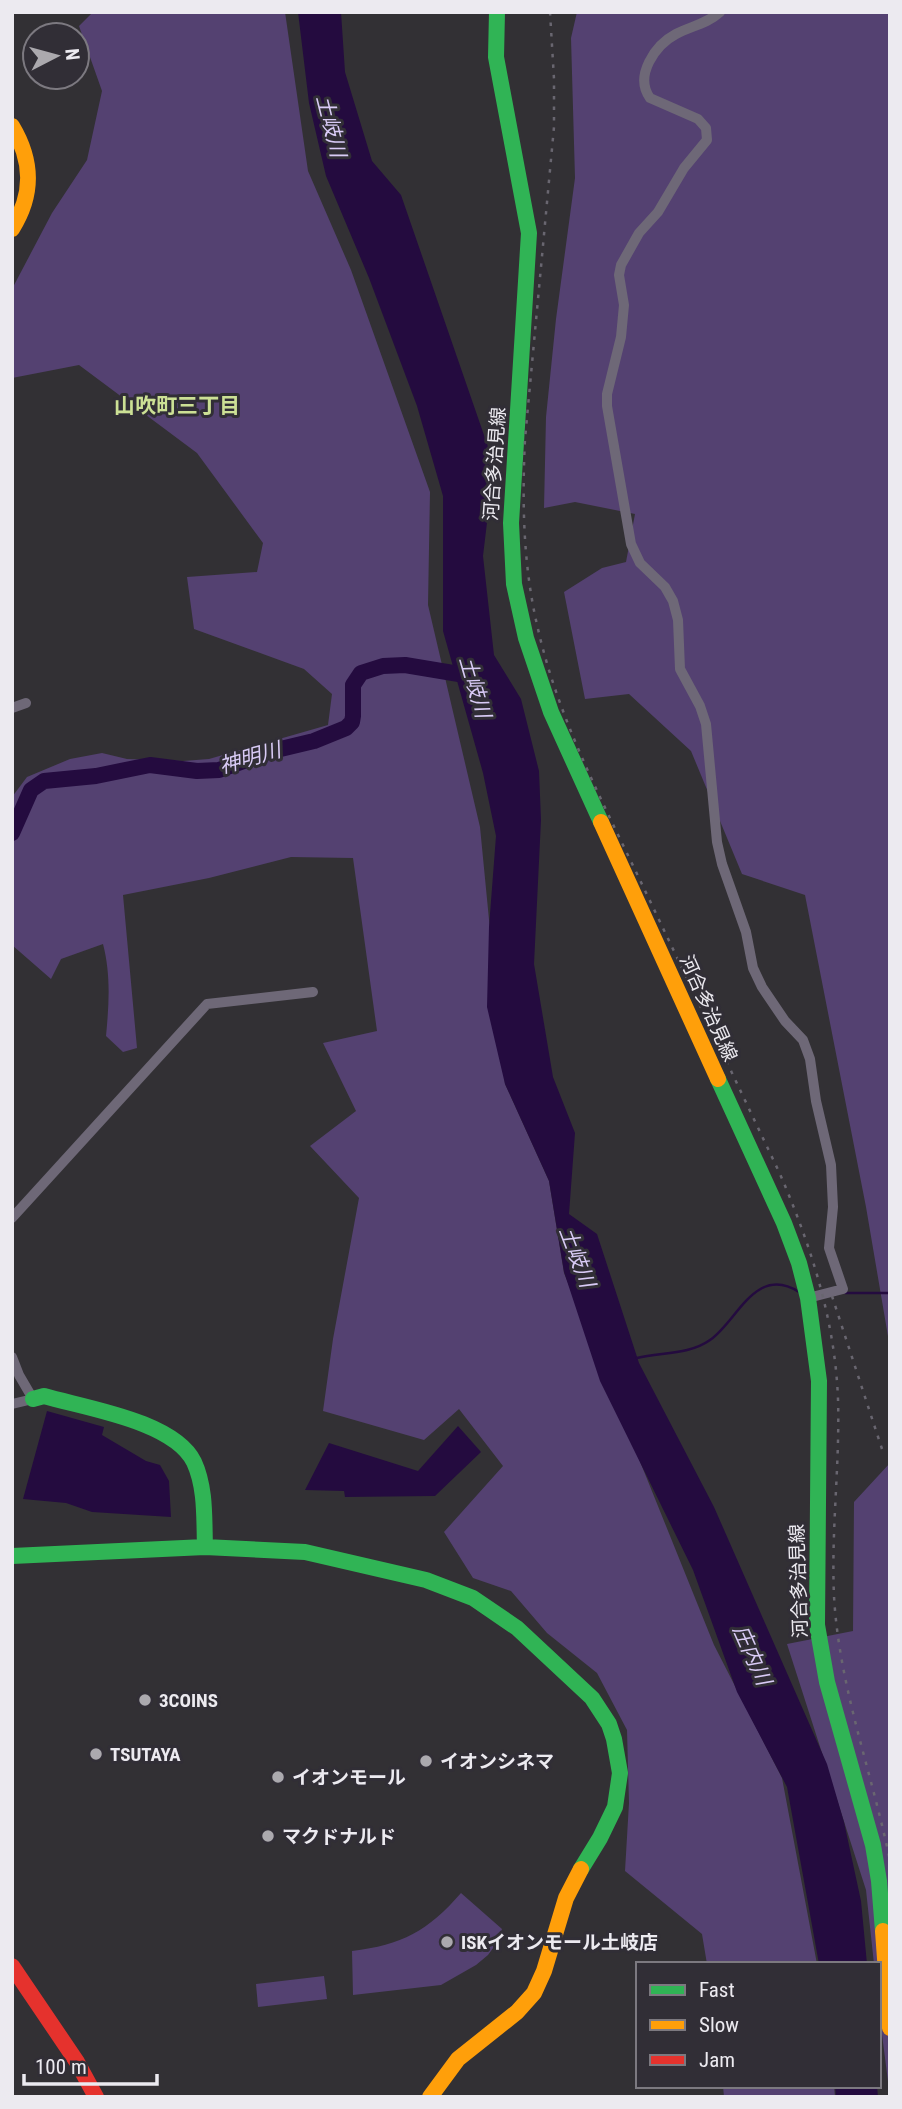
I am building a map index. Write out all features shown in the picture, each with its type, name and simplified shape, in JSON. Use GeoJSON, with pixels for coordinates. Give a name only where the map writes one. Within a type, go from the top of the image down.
{"type":"FeatureCollection","features":[{"type":"Feature","properties":{"kind":"main road","name":"河合多治見線"},"geometry":{"type":"LineString","coordinates":[[497,12],[496,57],[529,233],[511,523],[515,594],[551,712],[784,1223],[799,1263],[808,1298],[818,1381],[817,1625],[827,1682],[857,1784],[877,1869],[890,2028]]}},
{"type":"Feature","properties":{"kind":"main road"},"geometry":{"type":"LineString","coordinates":[[12,126],[24,143],[30,178],[22,215],[12,229]]}},
{"type":"Feature","properties":{"kind":"main road"},"geometry":{"type":"LineString","coordinates":[[33,1399],[44,1396],[156,1429],[174,1439],[188,1452],[198,1474],[205,1547]]}},
{"type":"Feature","properties":{"kind":"main road"},"geometry":{"type":"LineString","coordinates":[[12,1556],[254,1547],[307,1553],[442,1583],[475,1599],[511,1623],[582,1686],[596,1702],[613,1730],[620,1775],[615,1803],[603,1832],[567,1895],[556,1924],[547,1961],[534,1993],[513,2016],[458,2058],[430,2097]]}},
{"type":"Feature","properties":{"kind":"main road"},"geometry":{"type":"LineString","coordinates":[[12,1966],[77,2062],[96,2097]]}},
{"type":"Feature","properties":{"kind":"street"},"geometry":{"type":"LineString","coordinates":[[720,12],[711,20],[675,34],[660,46],[644,74],[646,91],[650,98],[698,119],[706,128],[707,140],[684,168],[658,212],[639,233],[621,265],[619,275],[624,305],[621,337],[607,394],[607,406],[631,544],[640,563],[666,587],[673,601],[678,620],[680,668],[700,706],[706,724],[717,842],[746,932],[753,968],[762,987],[785,1021],[803,1040],[810,1059],[816,1101],[831,1165],[833,1207],[829,1248],[843,1289],[808,1298]]}},
{"type":"Feature","properties":{"kind":"street"},"geometry":{"type":"LineString","coordinates":[[12,708],[26,703]]}},
{"type":"Feature","properties":{"kind":"street"},"geometry":{"type":"LineString","coordinates":[[12,1218],[208,1004],[313,992]]}},
{"type":"Feature","properties":{"kind":"street"},"geometry":{"type":"LineString","coordinates":[[12,1356],[33,1399],[12,1404]]}},
{"type":"Feature","properties":{"kind":"shaded area"},"geometry":{"type":"Polygon","coordinates":[[[93,12],[285,12],[308,171],[351,270],[430,492],[428,605],[480,827],[505,1084],[549,1181],[564,1273],[714,1645],[782,1778],[817,1962],[707,1962],[702,1934],[625,1871],[629,1803],[627,1730],[597,1673],[547,1633],[511,1591],[473,1578],[444,1532],[503,1466],[459,1409],[424,1440],[323,1411],[333,1339],[359,1198],[310,1146],[356,1111],[323,1043],[377,1031],[353,858],[291,857],[209,878],[123,895],[137,1048],[123,1052],[106,1036],[108,978],[103,944],[61,959],[51,979],[12,945],[12,797],[27,777],[70,759],[102,753],[127,759],[209,759],[328,725],[332,694],[304,669],[194,629],[187,577],[257,572],[263,543],[197,453],[79,365],[12,378],[12,289],[52,213],[87,160],[102,91],[91,60],[91,21],[84,21],[93,12]]]}},
{"type":"Feature","properties":{"kind":"shaded area"},"geometry":{"type":"Polygon","coordinates":[[[577,12],[890,12],[890,1348],[866,1207],[805,895],[742,874],[691,751],[629,694],[585,699],[564,592],[602,568],[626,562],[635,514],[575,502],[544,508],[546,417],[575,178],[571,38],[577,12]]]}},
{"type":"Feature","properties":{"kind":"shaded area"},"geometry":{"type":"Polygon","coordinates":[[[890,1463],[890,2097],[881,2027],[881,1962],[874,1962],[866,1890],[787,1644],[853,1631],[854,1502],[890,1463]]]}},
{"type":"Feature","properties":{"kind":"shaded area","name":"ISKイオンモール土岐店"},"geometry":{"type":"Polygon","coordinates":[[[461,1893],[502,1929],[499,1940],[488,1955],[441,1985],[353,1995],[352,1951],[385,1945],[413,1934],[437,1917],[461,1893]]]}},
{"type":"Feature","properties":{"kind":"shaded area"},"geometry":{"type":"Polygon","coordinates":[[[324,1976],[327,1999],[258,2007],[256,1984],[324,1976]]]}},
{"type":"Feature","properties":{"kind":"shaded area"},"geometry":{"type":"Polygon","coordinates":[[[723,2088],[834,2088],[835,2097],[724,2097],[723,2088]]]}},
{"type":"Feature","properties":{"kind":"water"},"geometry":{"type":"Polygon","coordinates":[[[298,12],[341,12],[345,72],[372,161],[401,195],[494,464],[483,556],[494,655],[521,699],[539,771],[541,820],[534,964],[553,1077],[575,1133],[569,1214],[597,1234],[639,1363],[714,1507],[827,1764],[844,1822],[861,1901],[867,1962],[819,1962],[787,1787],[737,1692],[693,1570],[600,1381],[564,1272],[549,1181],[505,1084],[487,1007],[489,927],[496,836],[483,773],[443,631],[443,496],[417,406],[369,278],[326,176],[309,103],[298,12]]]}},
{"type":"Feature","properties":{"kind":"water"},"geometry":{"type":"Polygon","coordinates":[[[47,1411],[104,1427],[102,1435],[146,1461],[160,1465],[169,1481],[171,1517],[92,1512],[66,1503],[23,1499],[47,1411]]]}},
{"type":"Feature","properties":{"kind":"water"},"geometry":{"type":"Polygon","coordinates":[[[458,1426],[481,1452],[435,1496],[345,1497],[344,1491],[305,1490],[329,1443],[418,1471],[458,1426]]]}},
{"type":"Feature","properties":{"kind":"water"},"geometry":{"type":"Polygon","coordinates":[[[835,2088],[877,2088],[878,2097],[836,2097],[835,2088]]]}},
{"type":"Feature","properties":{"kind":"waterway","name":"神明川"},"geometry":{"type":"LineString","coordinates":[[12,833],[31,790],[44,781],[96,776],[150,765],[197,771],[219,770],[268,752],[314,741],[346,728],[352,722],[353,716],[353,685],[361,673],[383,666],[405,665],[471,676]]}},
{"type":"Feature","properties":{"kind":"waterway"},"geometry":{"type":"LineString","coordinates":[[637,1358],[684,1351],[702,1345],[720,1332],[748,1299],[770,1285],[784,1285],[799,1292]]}},
{"type":"Feature","properties":{"kind":"waterway"},"geometry":{"type":"LineString","coordinates":[[845,1293],[890,1293]]}},
{"type":"Feature","properties":{"kind":"railway"},"geometry":{"type":"LineString","coordinates":[[550,12],[554,127],[524,463],[525,534],[533,605],[546,662],[581,756],[780,1174],[802,1228],[820,1284],[832,1341],[838,1399],[833,1571],[837,1630],[849,1696],[890,1861]]}},
{"type":"Feature","properties":{"kind":"railway"},"geometry":{"type":"LineString","coordinates":[[832,1296],[882,1449]]}},
{"type":"Feature","properties":{"kind":"traffic: fast"},"geometry":{"type":"LineString","coordinates":[[497,12],[496,57],[529,233],[511,523],[514,584],[526,638],[551,712],[601,822]]}},
{"type":"Feature","properties":{"kind":"traffic: fast"},"geometry":{"type":"LineString","coordinates":[[718,1079],[784,1223],[808,1298],[819,1381],[817,1625],[827,1682],[873,1845],[883,1931]]}},
{"type":"Feature","properties":{"kind":"traffic: fast"},"geometry":{"type":"LineString","coordinates":[[33,1399],[44,1396],[127,1418],[168,1436],[183,1448],[194,1462],[201,1482],[205,1547],[305,1552],[426,1580],[473,1598],[517,1628],[592,1698],[609,1724],[614,1739],[620,1773],[615,1807],[581,1869]]}},
{"type":"Feature","properties":{"kind":"traffic: fast"},"geometry":{"type":"LineString","coordinates":[[12,1556],[205,1547]]}},
{"type":"Feature","properties":{"kind":"traffic: slow"},"geometry":{"type":"LineString","coordinates":[[12,126],[24,152],[28,178],[24,203],[12,229]]}},
{"type":"Feature","properties":{"kind":"traffic: slow"},"geometry":{"type":"LineString","coordinates":[[601,822],[718,1079]]}},
{"type":"Feature","properties":{"kind":"traffic: slow"},"geometry":{"type":"LineString","coordinates":[[430,2097],[458,2059],[517,2012],[534,1993],[544,1971],[566,1898],[581,1869]]}},
{"type":"Feature","properties":{"kind":"traffic: slow"},"geometry":{"type":"LineString","coordinates":[[883,1931],[890,2028]]}},
{"type":"Feature","properties":{"kind":"traffic: jam"},"geometry":{"type":"LineString","coordinates":[[12,1966],[77,2062],[96,2097]]}},
{"type":"Feature","properties":{"kind":"place","name":"3COINS"},"geometry":{"type":"Point","coordinates":[145,1700]}},
{"type":"Feature","properties":{"kind":"place","name":"TSUTAYA"},"geometry":{"type":"Point","coordinates":[96,1754]}},
{"type":"Feature","properties":{"kind":"place","name":"イオンシネマ"},"geometry":{"type":"Point","coordinates":[426,1761]}},
{"type":"Feature","properties":{"kind":"place","name":"イオンモール"},"geometry":{"type":"Point","coordinates":[278,1777]}},
{"type":"Feature","properties":{"kind":"place","name":"マクドナルド"},"geometry":{"type":"Point","coordinates":[268,1836]}},
{"type":"Feature","properties":{"kind":"place","name":"ISKイオンモール土岐店"},"geometry":{"type":"Point","coordinates":[447,1942]}},
{"type":"Feature","properties":{"kind":"district","name":"山吹町三丁目"},"geometry":{"type":"Point","coordinates":[177,406]}},
{"type":"Feature","properties":{"kind":"water label","name":"土岐川"},"geometry":{"type":"Point","coordinates":[331,126]}},
{"type":"Feature","properties":{"kind":"water label","name":"土岐川"},"geometry":{"type":"Point","coordinates":[475,687]}},
{"type":"Feature","properties":{"kind":"water label","name":"土岐川"},"geometry":{"type":"Point","coordinates":[577,1257]}},
{"type":"Feature","properties":{"kind":"water label","name":"庄内川"},"geometry":{"type":"Point","coordinates":[752,1655]}}]}
